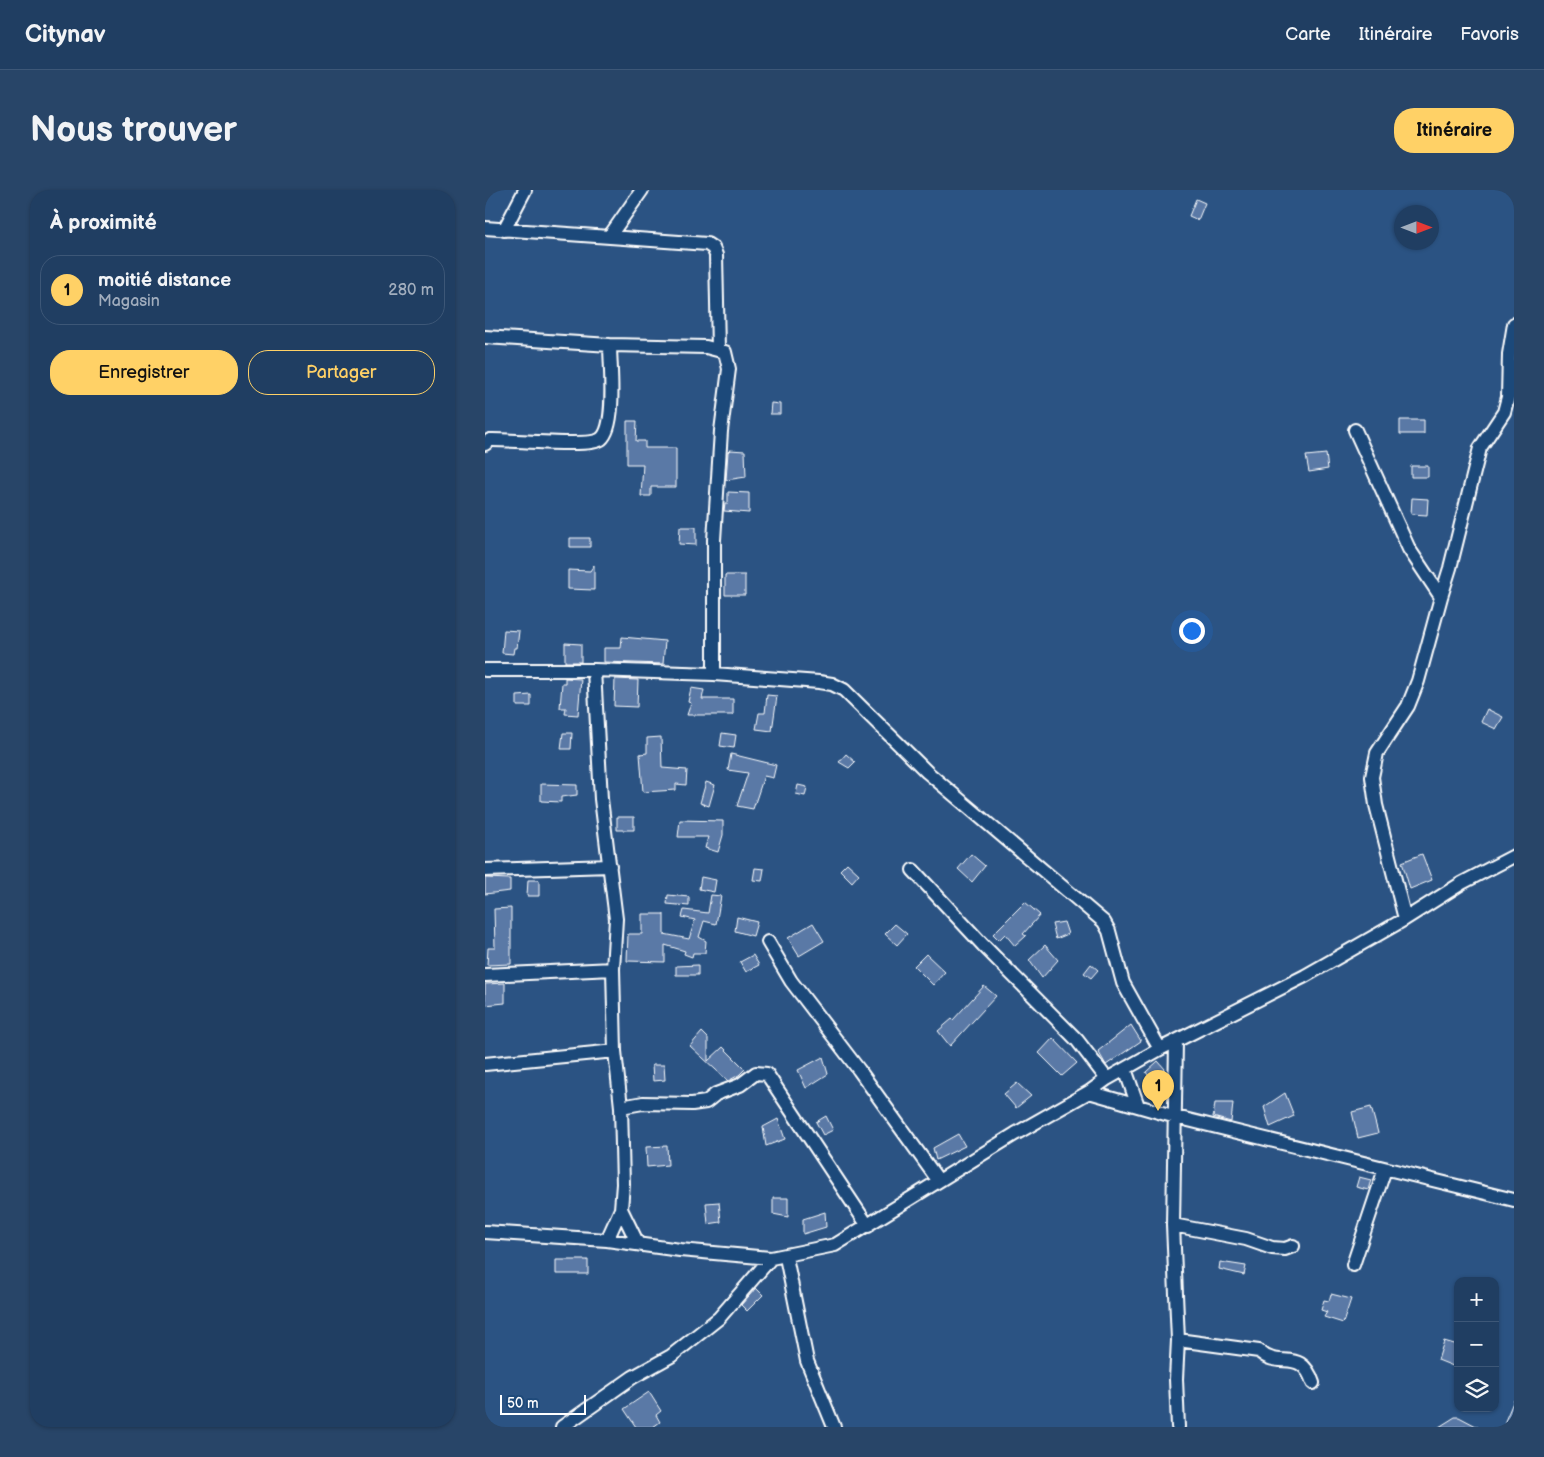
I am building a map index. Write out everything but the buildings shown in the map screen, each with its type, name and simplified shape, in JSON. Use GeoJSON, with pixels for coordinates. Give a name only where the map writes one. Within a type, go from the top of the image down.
{"type":"FeatureCollection","features":[{"type":"Feature","properties":{"kind":"street"},"geometry":{"type":"LineString","coordinates":[[504,230],[525,190]]}},
{"type":"Feature","properties":{"kind":"street"},"geometry":{"type":"LineString","coordinates":[[609,237],[642,190]]}},
{"type":"Feature","properties":{"kind":"street"},"geometry":{"type":"LineString","coordinates":[[485,228],[701,243],[713,248],[717,261],[718,349]]}},
{"type":"Feature","properties":{"kind":"street"},"geometry":{"type":"LineString","coordinates":[[1405,919],[1375,805],[1371,777],[1377,753],[1408,706],[1418,681],[1450,568],[1479,448],[1503,412],[1508,397],[1509,354],[1514,324]]}},
{"type":"Feature","properties":{"kind":"street"},"geometry":{"type":"LineString","coordinates":[[485,337],[610,345],[718,349],[725,352],[729,369],[721,431],[714,540],[714,674]]}},
{"type":"Feature","properties":{"kind":"street"},"geometry":{"type":"LineString","coordinates":[[485,444],[490,440],[577,443],[594,442],[601,438],[607,429],[611,407],[610,345]]}},
{"type":"Feature","properties":{"kind":"street"},"geometry":{"type":"LineString","coordinates":[[1355,430],[1409,548],[1441,597]]}},
{"type":"Feature","properties":{"kind":"street"},"geometry":{"type":"LineString","coordinates":[[485,670],[594,670],[714,674],[819,682],[832,684],[844,690],[927,772],[1104,922],[1109,931],[1123,984],[1160,1049]]}},
{"type":"Feature","properties":{"kind":"street"},"geometry":{"type":"LineString","coordinates":[[594,670],[601,799],[616,919],[613,969],[615,1051],[621,1106],[623,1184],[621,1209],[607,1240]]}},
{"type":"Feature","properties":{"kind":"street"},"geometry":{"type":"LineString","coordinates":[[485,1232],[607,1240],[680,1250],[771,1258],[786,1257],[835,1245],[868,1226],[938,1180],[1089,1092],[1107,1079],[1160,1049],[1305,976],[1405,919],[1463,883],[1514,856]]}},
{"type":"Feature","properties":{"kind":"street"},"geometry":{"type":"LineString","coordinates":[[485,870],[610,866]]}},
{"type":"Feature","properties":{"kind":"street"},"geometry":{"type":"LineString","coordinates":[[913,870],[983,945],[1077,1040],[1107,1079]]}},
{"type":"Feature","properties":{"kind":"street"},"geometry":{"type":"LineString","coordinates":[[768,942],[791,981],[859,1070],[938,1180]]}},
{"type":"Feature","properties":{"kind":"street"},"geometry":{"type":"LineString","coordinates":[[485,975],[613,969]]}},
{"type":"Feature","properties":{"kind":"street"},"geometry":{"type":"LineString","coordinates":[[1176,1042],[1173,1225],[1178,1340],[1176,1379],[1178,1427]]}},
{"type":"Feature","properties":{"kind":"street"},"geometry":{"type":"LineString","coordinates":[[485,1064],[615,1051]]}},
{"type":"Feature","properties":{"kind":"street"},"geometry":{"type":"LineString","coordinates":[[1125,1069],[1137,1106]]}},
{"type":"Feature","properties":{"kind":"street"},"geometry":{"type":"LineString","coordinates":[[621,1106],[643,1102],[692,1104],[707,1102],[716,1094],[741,1085],[756,1073],[767,1074],[868,1226]]}},
{"type":"Feature","properties":{"kind":"street"},"geometry":{"type":"LineString","coordinates":[[1089,1092],[1176,1117],[1514,1200]]}},
{"type":"Feature","properties":{"kind":"street"},"geometry":{"type":"LineString","coordinates":[[1353,1264],[1385,1169]]}},
{"type":"Feature","properties":{"kind":"street"},"geometry":{"type":"LineString","coordinates":[[621,1209],[638,1244]]}},
{"type":"Feature","properties":{"kind":"street"},"geometry":{"type":"LineString","coordinates":[[1173,1225],[1246,1239],[1272,1248],[1285,1249],[1293,1246]]}},
{"type":"Feature","properties":{"kind":"street"},"geometry":{"type":"LineString","coordinates":[[786,1257],[807,1361],[834,1427]]}},
{"type":"Feature","properties":{"kind":"street"},"geometry":{"type":"LineString","coordinates":[[562,1427],[625,1382],[671,1356],[719,1318],[771,1258]]}},
{"type":"Feature","properties":{"kind":"street"},"geometry":{"type":"LineString","coordinates":[[1178,1340],[1259,1351],[1265,1358],[1301,1363],[1307,1367],[1313,1383]]}},
{"type":"Feature","properties":{"kind":"place","name":"moitié distance"},"geometry":{"type":"Point","coordinates":[1158,1111]}}]}
